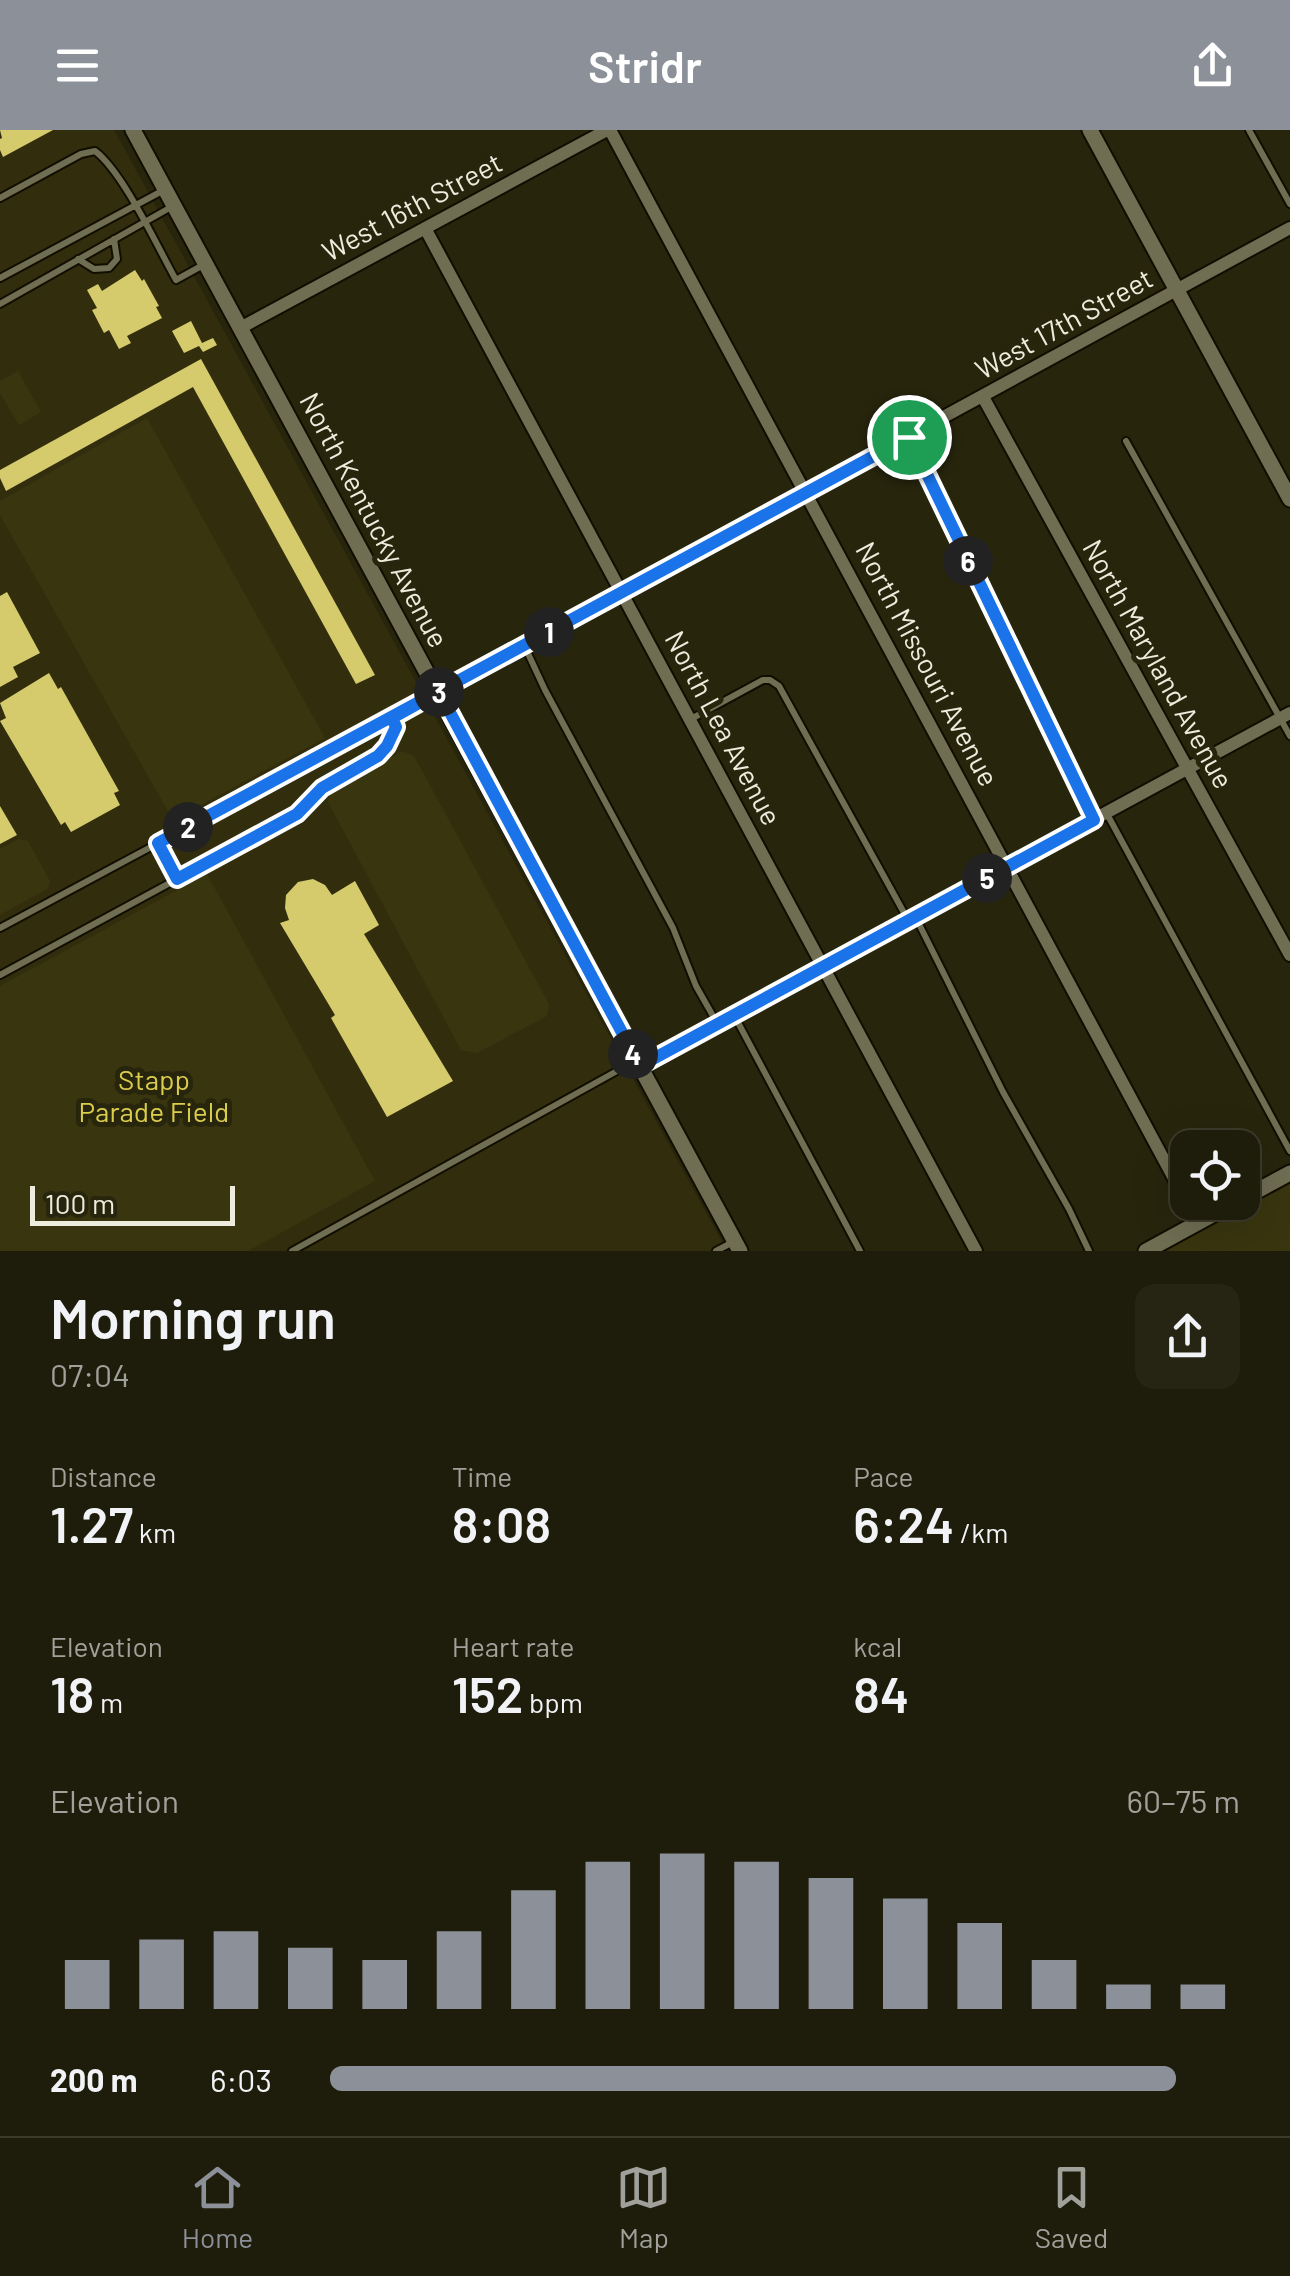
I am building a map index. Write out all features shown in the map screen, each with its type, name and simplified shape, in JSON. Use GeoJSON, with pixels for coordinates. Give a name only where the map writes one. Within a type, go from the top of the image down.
{"type":"FeatureCollection","features":[{"type":"Feature","properties":{"kind":"street","name":"North Kentucky Avenue"},"geometry":{"type":"LineString","coordinates":[[134,130],[737,1246]]}},
{"type":"Feature","properties":{"kind":"street","name":"West 16th Street"},"geometry":{"type":"LineString","coordinates":[[242,328],[608,130]]}},
{"type":"Feature","properties":{"kind":"street","name":"North Missouri Avenue"},"geometry":{"type":"LineString","coordinates":[[608,130],[1198,1223]]}},
{"type":"Feature","properties":{"kind":"street"},"geometry":{"type":"LineString","coordinates":[[1090,130],[1290,499]]}},
{"type":"Feature","properties":{"kind":"street","name":"North Lea Avenue"},"geometry":{"type":"LineString","coordinates":[[426,228],[976,1251]]}},
{"type":"Feature","properties":{"kind":"street","name":"West 17th Street"},"geometry":{"type":"LineString","coordinates":[[439,692],[1290,228]]}},
{"type":"Feature","properties":{"kind":"street","name":"North Maryland Avenue"},"geometry":{"type":"LineString","coordinates":[[983,397],[1290,956]]}},
{"type":"Feature","properties":{"kind":"street"},"geometry":{"type":"LineString","coordinates":[[638,1063],[718,1024],[1285,716]]}},
{"type":"Feature","properties":{"kind":"street"},"geometry":{"type":"LineString","coordinates":[[1260,1189],[1290,1173]]}},
{"type":"Feature","properties":{"kind":"street"},"geometry":{"type":"LineString","coordinates":[[1146,1251],[1203,1220]]}},
{"type":"Feature","properties":{"kind":"lane"},"geometry":{"type":"LineString","coordinates":[[1249,130],[1290,204]]}},
{"type":"Feature","properties":{"kind":"lane"},"geometry":{"type":"LineString","coordinates":[[0,198],[81,154],[94,152],[106,160],[176,280],[206,263]]}},
{"type":"Feature","properties":{"kind":"lane"},"geometry":{"type":"LineString","coordinates":[[0,278],[165,190]]}},
{"type":"Feature","properties":{"kind":"lane"},"geometry":{"type":"LineString","coordinates":[[0,304],[174,205]]}},
{"type":"Feature","properties":{"kind":"lane"},"geometry":{"type":"LineString","coordinates":[[78,259],[94,269],[109,268],[117,259],[114,239]]}},
{"type":"Feature","properties":{"kind":"lane"},"geometry":{"type":"LineString","coordinates":[[909,437],[1100,817],[1290,1151]]}},
{"type":"Feature","properties":{"kind":"lane"},"geometry":{"type":"LineString","coordinates":[[1126,441],[1285,716],[1290,736]]}},
{"type":"Feature","properties":{"kind":"lane"},"geometry":{"type":"LineString","coordinates":[[524,646],[674,928],[696,986],[718,1024]]}},
{"type":"Feature","properties":{"kind":"lane"},"geometry":{"type":"LineString","coordinates":[[690,720],[763,680],[780,686],[912,919],[1089,1251]]}},
{"type":"Feature","properties":{"kind":"lane"},"geometry":{"type":"LineString","coordinates":[[0,928],[439,692]]}},
{"type":"Feature","properties":{"kind":"lane"},"geometry":{"type":"LineString","coordinates":[[0,975],[297,814],[322,788],[378,756],[396,727],[392,718]]}},
{"type":"Feature","properties":{"kind":"lane"},"geometry":{"type":"LineString","coordinates":[[158,843],[177,879]]}},
{"type":"Feature","properties":{"kind":"lane"},"geometry":{"type":"LineString","coordinates":[[734,1015],[860,1251]]}},
{"type":"Feature","properties":{"kind":"lane"},"geometry":{"type":"LineString","coordinates":[[292,1251],[638,1063]]}},
{"type":"Feature","properties":{"kind":"lane"},"geometry":{"type":"LineString","coordinates":[[716,1251],[737,1246]]}},
{"type":"Feature","properties":{"kind":"shaded area"},"geometry":{"type":"Polygon","coordinates":[[[0,130],[114,130],[727,1251],[0,1251],[0,130]]]}},
{"type":"Feature","properties":{"kind":"green space"},"geometry":{"type":"Polygon","coordinates":[[[18,371],[41,412],[19,425],[0,393],[0,381],[18,371]]]}},
{"type":"Feature","properties":{"kind":"green space"},"geometry":{"type":"Polygon","coordinates":[[[147,418],[325,738],[173,820],[0,515],[0,501],[147,418]]]}},
{"type":"Feature","properties":{"kind":"green space"},"geometry":{"type":"Polygon","coordinates":[[[402,751],[414,756],[549,1004],[547,1016],[477,1053],[461,1050],[328,802],[331,790],[402,751]]]}},
{"type":"Feature","properties":{"kind":"green space"},"geometry":{"type":"Polygon","coordinates":[[[18,839],[28,841],[50,881],[47,889],[0,915],[0,849],[18,839]]]}},
{"type":"Feature","properties":{"kind":"green space","name":"Stapp Parade Field"},"geometry":{"type":"Polygon","coordinates":[[[207,874],[375,1181],[248,1251],[0,1251],[0,986],[207,874]]]}},
{"type":"Feature","properties":{"kind":"green space"},"geometry":{"type":"Polygon","coordinates":[[[1290,1173],[1290,1251],[1146,1251],[1203,1220],[1260,1220],[1260,1189],[1290,1173]]]}},
{"type":"Feature","properties":{"kind":"building"},"geometry":{"type":"Polygon","coordinates":[[[0,130],[53,130],[3,157],[0,130]]]}},
{"type":"Feature","properties":{"kind":"building"},"geometry":{"type":"Polygon","coordinates":[[[135,270],[144,279],[162,318],[127,336],[131,343],[119,349],[109,330],[104,333],[87,290],[98,284],[102,291],[135,270]]]}},
{"type":"Feature","properties":{"kind":"building"},"geometry":{"type":"Polygon","coordinates":[[[191,321],[202,343],[213,338],[217,345],[203,352],[199,346],[184,353],[172,331],[191,321]]]}},
{"type":"Feature","properties":{"kind":"building"},"geometry":{"type":"Polygon","coordinates":[[[201,359],[375,675],[356,684],[193,387],[6,491],[0,470],[201,359]]]}},
{"type":"Feature","properties":{"kind":"building"},"geometry":{"type":"Polygon","coordinates":[[[7,592],[40,653],[13,667],[18,677],[0,687],[0,596],[7,592]]]}},
{"type":"Feature","properties":{"kind":"building"},"geometry":{"type":"Polygon","coordinates":[[[49,673],[58,689],[61,687],[119,791],[114,793],[120,805],[71,832],[65,822],[61,825],[0,721],[6,718],[0,703],[49,673]]]}},
{"type":"Feature","properties":{"kind":"building"},"geometry":{"type":"Polygon","coordinates":[[[0,806],[17,835],[0,844],[0,806]]]}},
{"type":"Feature","properties":{"kind":"building"},"geometry":{"type":"Polygon","coordinates":[[[313,879],[325,885],[332,895],[355,881],[379,925],[364,934],[453,1081],[387,1117],[331,1018],[335,1015],[280,923],[289,920],[286,895],[298,882],[313,879]]]}},
{"type":"Feature","properties":{"kind":"route"},"geometry":{"type":"LineString","coordinates":[[909,437],[1094,820],[640,1066],[439,692],[392,718],[396,727],[378,756],[322,788],[297,814],[177,879],[158,843],[909,437]]}}]}
